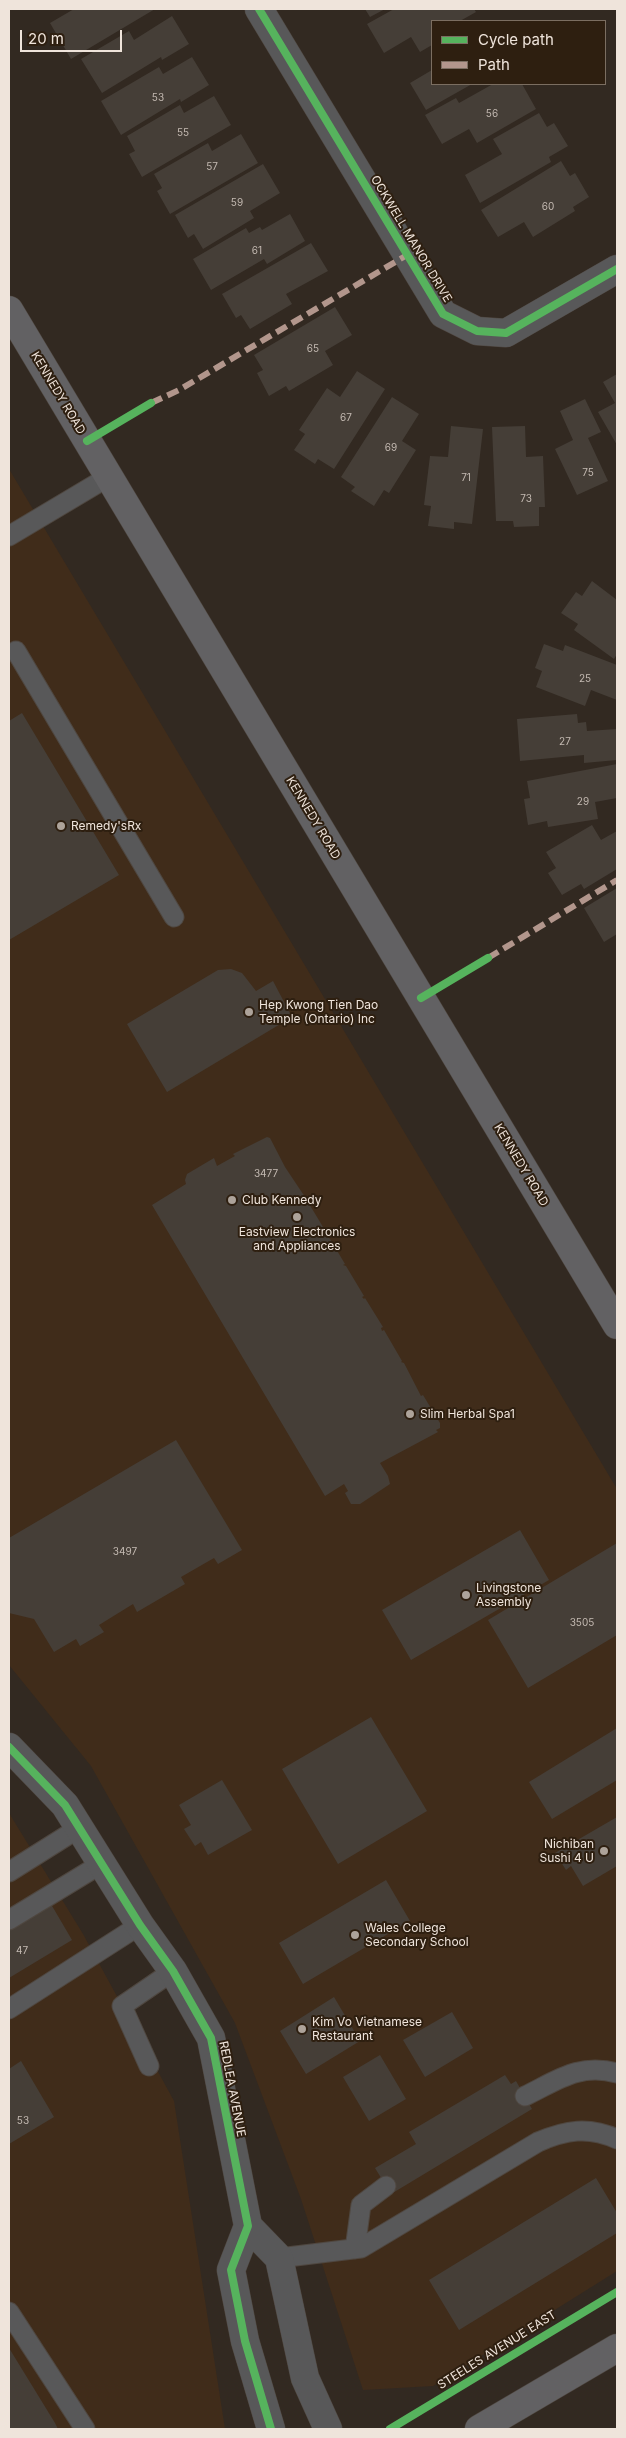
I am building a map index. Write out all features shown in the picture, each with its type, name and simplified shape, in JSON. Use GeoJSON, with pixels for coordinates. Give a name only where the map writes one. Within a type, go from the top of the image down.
{"type":"FeatureCollection","features":[{"type":"Feature","properties":{"kind":"main road","name":"KENNEDY ROAD"},"geometry":{"type":"LineString","coordinates":[[9,310],[617,1325]]}},
{"type":"Feature","properties":{"kind":"main road"},"geometry":{"type":"LineString","coordinates":[[479,2429],[617,2348]]}},
{"type":"Feature","properties":{"kind":"street","name":"OCKWELL MANOR DRIVE"},"geometry":{"type":"LineString","coordinates":[[258,9],[444,314],[478,330],[506,333],[617,268]]}},
{"type":"Feature","properties":{"kind":"street","name":"REDLEA AVENUE"},"geometry":{"type":"LineString","coordinates":[[9,1748],[65,1805],[140,1924],[173,1971],[211,2038],[248,2226]]}},
{"type":"Feature","properties":{"kind":"street"},"geometry":{"type":"LineString","coordinates":[[271,2429],[245,2341],[231,2270],[248,2226],[279,2258],[305,2378],[328,2429]]}},
{"type":"Feature","properties":{"kind":"lane"},"geometry":{"type":"LineString","coordinates":[[9,536],[108,477]]}},
{"type":"Feature","properties":{"kind":"lane"},"geometry":{"type":"LineString","coordinates":[[16,651],[174,917]]}},
{"type":"Feature","properties":{"kind":"lane"},"geometry":{"type":"LineString","coordinates":[[9,1872],[79,1828]]}},
{"type":"Feature","properties":{"kind":"lane"},"geometry":{"type":"LineString","coordinates":[[9,1920],[102,1864]]}},
{"type":"Feature","properties":{"kind":"lane"},"geometry":{"type":"LineString","coordinates":[[9,2009],[140,1924]]}},
{"type":"Feature","properties":{"kind":"lane"},"geometry":{"type":"LineString","coordinates":[[149,2066],[122,2006],[173,1971]]}},
{"type":"Feature","properties":{"kind":"lane"},"geometry":{"type":"LineString","coordinates":[[525,2096],[580,2070],[605,2070],[617,2073]]}},
{"type":"Feature","properties":{"kind":"lane"},"geometry":{"type":"LineString","coordinates":[[279,2258],[307,2253],[355,2249],[380,2238],[538,2142],[554,2135],[593,2130],[617,2139]]}},
{"type":"Feature","properties":{"kind":"lane"},"geometry":{"type":"LineString","coordinates":[[355,2249],[358,2217],[362,2205],[386,2186]]}},
{"type":"Feature","properties":{"kind":"lane"},"geometry":{"type":"LineString","coordinates":[[9,2312],[85,2429]]}},
{"type":"Feature","properties":{"kind":"shaded area"},"geometry":{"type":"Polygon","coordinates":[[[9,469],[617,1489],[617,2271],[433,2386],[363,2390],[301,2199],[235,2023],[91,1766],[9,1665],[9,469]]]}},
{"type":"Feature","properties":{"kind":"shaded area"},"geometry":{"type":"Polygon","coordinates":[[[9,1813],[83,1934],[174,2101],[225,2429],[9,2429],[9,1813]]]}},
{"type":"Feature","properties":{"kind":"building"},"geometry":{"type":"Polygon","coordinates":[[[74,9],[155,9],[71,59],[50,23],[74,9]]]}},
{"type":"Feature","properties":{"kind":"building"},"geometry":{"type":"Polygon","coordinates":[[[365,9],[385,9],[370,17],[365,9]]]}},
{"type":"Feature","properties":{"kind":"building"},"geometry":{"type":"Polygon","coordinates":[[[394,9],[474,9],[476,12],[462,20],[431,20],[431,46],[420,52],[411,37],[384,53],[367,24],[394,9]]]}},
{"type":"Feature","properties":{"kind":"building"},"geometry":{"type":"Polygon","coordinates":[[[172,16],[189,44],[162,60],[161,57],[102,93],[81,59],[129,31],[134,40],[172,16]]]}},
{"type":"Feature","properties":{"kind":"building"},"geometry":{"type":"Polygon","coordinates":[[[192,57],[209,85],[181,102],[180,99],[121,135],[101,101],[159,67],[163,74],[192,57]]]}},
{"type":"Feature","properties":{"kind":"building"},"geometry":{"type":"Polygon","coordinates":[[[431,71],[431,85],[470,85],[426,110],[410,83],[431,71]]]}},
{"type":"Feature","properties":{"kind":"building"},"geometry":{"type":"Polygon","coordinates":[[[491,85],[523,85],[536,109],[477,143],[469,129],[442,144],[425,115],[456,98],[459,103],[491,85]]]}},
{"type":"Feature","properties":{"kind":"building"},"geometry":{"type":"Polygon","coordinates":[[[214,96],[231,125],[142,177],[129,154],[135,151],[127,136],[180,105],[184,113],[214,96]]]}},
{"type":"Feature","properties":{"kind":"building"},"geometry":{"type":"Polygon","coordinates":[[[539,113],[547,127],[554,123],[568,146],[549,157],[551,162],[480,203],[465,175],[502,154],[493,139],[539,113]]]}},
{"type":"Feature","properties":{"kind":"building"},"geometry":{"type":"Polygon","coordinates":[[[241,134],[258,163],[170,214],[157,191],[162,188],[154,174],[208,143],[212,151],[241,134]]]}},
{"type":"Feature","properties":{"kind":"building"},"geometry":{"type":"Polygon","coordinates":[[[561,161],[570,176],[575,173],[589,197],[573,207],[575,211],[533,237],[524,222],[498,237],[481,210],[561,161]]]}},
{"type":"Feature","properties":{"kind":"building"},"geometry":{"type":"Polygon","coordinates":[[[263,164],[280,193],[250,211],[254,218],[203,249],[194,234],[188,238],[175,215],[263,164]]]}},
{"type":"Feature","properties":{"kind":"building"},"geometry":{"type":"Polygon","coordinates":[[[290,214],[305,241],[267,264],[264,259],[211,290],[193,259],[246,228],[249,233],[260,227],[262,230],[290,214]]]}},
{"type":"Feature","properties":{"kind":"building"},"geometry":{"type":"Polygon","coordinates":[[[311,243],[328,271],[286,294],[292,304],[250,329],[241,315],[236,318],[222,294],[311,243]]]}},
{"type":"Feature","properties":{"kind":"building"},"geometry":{"type":"Polygon","coordinates":[[[335,307],[352,335],[325,351],[333,365],[289,391],[286,386],[269,396],[257,373],[263,370],[254,355],[335,307]]]}},
{"type":"Feature","properties":{"kind":"building"},"geometry":{"type":"Polygon","coordinates":[[[357,371],[385,389],[334,469],[318,459],[315,464],[294,450],[305,434],[299,430],[327,388],[340,397],[357,371]]]}},
{"type":"Feature","properties":{"kind":"building"},"geometry":{"type":"Polygon","coordinates":[[[617,374],[617,445],[598,412],[615,403],[603,382],[617,374]]]}},
{"type":"Feature","properties":{"kind":"building"},"geometry":{"type":"Polygon","coordinates":[[[392,397],[419,414],[402,441],[416,450],[389,493],[384,490],[374,506],[351,491],[355,487],[341,477],[392,397]]]}},
{"type":"Feature","properties":{"kind":"building"},"geometry":{"type":"Polygon","coordinates":[[[585,399],[601,432],[588,438],[608,481],[577,495],[555,449],[573,440],[560,411],[585,399]]]}},
{"type":"Feature","properties":{"kind":"building"},"geometry":{"type":"Polygon","coordinates":[[[451,426],[483,429],[472,524],[454,522],[454,529],[428,526],[431,506],[424,505],[430,456],[448,457],[451,426]]]}},
{"type":"Feature","properties":{"kind":"building"},"geometry":{"type":"Polygon","coordinates":[[[525,426],[526,457],[543,456],[545,507],[539,507],[539,526],[514,527],[513,521],[496,521],[492,427],[525,426]]]}},
{"type":"Feature","properties":{"kind":"building"},"geometry":{"type":"Polygon","coordinates":[[[592,581],[617,600],[617,654],[614,659],[574,630],[578,624],[561,613],[576,592],[582,596],[592,581]]]}},
{"type":"Feature","properties":{"kind":"building"},"geometry":{"type":"Polygon","coordinates":[[[544,644],[563,651],[565,645],[617,665],[617,700],[591,690],[585,706],[536,687],[542,671],[535,668],[544,644]]]}},
{"type":"Feature","properties":{"kind":"building"},"geometry":{"type":"Polygon","coordinates":[[[22,713],[119,875],[9,940],[9,721],[22,713]]]}},
{"type":"Feature","properties":{"kind":"building"},"geometry":{"type":"Polygon","coordinates":[[[577,714],[578,723],[586,722],[587,731],[617,729],[617,760],[584,763],[584,755],[520,761],[517,719],[577,714]]]}},
{"type":"Feature","properties":{"kind":"building"},"geometry":{"type":"Polygon","coordinates":[[[617,764],[617,798],[595,802],[598,819],[548,827],[547,821],[528,825],[524,799],[530,798],[527,781],[617,764]]]}},
{"type":"Feature","properties":{"kind":"building"},"geometry":{"type":"Polygon","coordinates":[[[592,825],[601,840],[617,831],[617,869],[584,889],[581,884],[562,895],[548,873],[556,868],[546,852],[592,825]]]}},
{"type":"Feature","properties":{"kind":"building"},"geometry":{"type":"Polygon","coordinates":[[[617,888],[617,934],[604,942],[584,908],[617,888]]]}},
{"type":"Feature","properties":{"kind":"building"},"geometry":{"type":"Polygon","coordinates":[[[231,969],[242,973],[256,991],[273,981],[292,1017],[167,1092],[127,1024],[218,970],[231,969]]]}},
{"type":"Feature","properties":{"kind":"building"},"geometry":{"type":"Polygon","coordinates":[[[267,1137],[270,1138],[285,1167],[307,1200],[306,1203],[308,1202],[326,1232],[324,1233],[327,1234],[345,1264],[343,1265],[346,1266],[364,1296],[362,1297],[365,1298],[383,1327],[381,1328],[382,1331],[384,1330],[401,1362],[404,1363],[421,1396],[423,1395],[440,1423],[440,1428],[436,1430],[438,1432],[380,1463],[388,1476],[390,1484],[360,1504],[351,1504],[345,1493],[348,1491],[344,1484],[325,1496],[152,1205],[186,1184],[187,1174],[214,1158],[217,1166],[235,1156],[233,1154],[267,1137]]]}},
{"type":"Feature","properties":{"kind":"building"},"geometry":{"type":"Polygon","coordinates":[[[176,1440],[242,1550],[218,1564],[214,1558],[181,1577],[185,1584],[137,1612],[133,1604],[99,1625],[104,1632],[80,1646],[76,1639],[54,1652],[34,1619],[9,1613],[9,1538],[176,1440]]]}},
{"type":"Feature","properties":{"kind":"building","name":"Livingstone Assembly"},"geometry":{"type":"Polygon","coordinates":[[[520,1530],[549,1580],[411,1660],[382,1610],[520,1530]]]}},
{"type":"Feature","properties":{"kind":"building"},"geometry":{"type":"Polygon","coordinates":[[[617,1543],[617,1635],[528,1688],[488,1620],[617,1543]]]}},
{"type":"Feature","properties":{"kind":"building"},"geometry":{"type":"Polygon","coordinates":[[[371,1717],[427,1811],[338,1864],[282,1769],[371,1717]]]}},
{"type":"Feature","properties":{"kind":"building"},"geometry":{"type":"Polygon","coordinates":[[[617,1728],[617,1780],[552,1819],[529,1782],[617,1728]]]}},
{"type":"Feature","properties":{"kind":"building"},"geometry":{"type":"Polygon","coordinates":[[[222,1780],[252,1830],[208,1855],[201,1842],[195,1846],[184,1829],[191,1825],[179,1805],[222,1780]]]}},
{"type":"Feature","properties":{"kind":"building"},"geometry":{"type":"Polygon","coordinates":[[[617,1817],[617,1866],[583,1886],[571,1866],[566,1870],[555,1853],[617,1817]]]}},
{"type":"Feature","properties":{"kind":"building"},"geometry":{"type":"Polygon","coordinates":[[[386,1880],[410,1921],[303,1984],[279,1943],[386,1880]]]}},
{"type":"Feature","properties":{"kind":"building"},"geometry":{"type":"Polygon","coordinates":[[[48,1899],[72,1940],[9,1978],[9,1923],[48,1899]]]}},
{"type":"Feature","properties":{"kind":"building"},"geometry":{"type":"Polygon","coordinates":[[[334,1997],[360,2041],[306,2074],[280,2031],[334,1997]]]}},
{"type":"Feature","properties":{"kind":"building"},"geometry":{"type":"Polygon","coordinates":[[[452,2012],[473,2048],[425,2077],[403,2040],[452,2012]]]}},
{"type":"Feature","properties":{"kind":"building"},"geometry":{"type":"Polygon","coordinates":[[[380,2055],[406,2099],[369,2121],[343,2077],[380,2055]]]}},
{"type":"Feature","properties":{"kind":"building"},"geometry":{"type":"Polygon","coordinates":[[[21,2061],[54,2117],[9,2144],[9,2069],[21,2061]]]}},
{"type":"Feature","properties":{"kind":"building"},"geometry":{"type":"Polygon","coordinates":[[[505,2075],[511,2084],[516,2081],[532,2109],[391,2194],[375,2168],[416,2144],[409,2132],[505,2075]]]}},
{"type":"Feature","properties":{"kind":"building"},"geometry":{"type":"Polygon","coordinates":[[[596,2178],[617,2213],[617,2233],[459,2330],[429,2280],[596,2178]]]}},
{"type":"Feature","properties":{"kind":"building"},"geometry":{"type":"Polygon","coordinates":[[[9,2348],[55,2423],[58,2429],[9,2429],[9,2348]]]}},
{"type":"Feature","properties":{"kind":"marked path"},"geometry":{"type":"LineString","coordinates":[[151,403],[179,390],[407,255]]}},
{"type":"Feature","properties":{"kind":"marked path"},"geometry":{"type":"LineString","coordinates":[[488,958],[617,880]]}},
{"type":"Feature","properties":{"kind":"cycle path"},"geometry":{"type":"LineString","coordinates":[[259,9],[443,314],[477,331],[506,333],[617,269]]}},
{"type":"Feature","properties":{"kind":"cycle path"},"geometry":{"type":"LineString","coordinates":[[87,441],[151,403]]}},
{"type":"Feature","properties":{"kind":"cycle path"},"geometry":{"type":"LineString","coordinates":[[421,998],[488,958]]}},
{"type":"Feature","properties":{"kind":"cycle path"},"geometry":{"type":"LineString","coordinates":[[9,1747],[65,1805],[140,1925],[173,1971],[211,2038],[248,2226],[231,2270],[245,2341],[271,2429]]}},
{"type":"Feature","properties":{"kind":"cycle path","name":"STEELES AVENUE EAST"},"geometry":{"type":"LineString","coordinates":[[390,2429],[617,2292]]}},
{"type":"Feature","properties":{"kind":"place","name":"Remedy'sRx"},"geometry":{"type":"Point","coordinates":[61,826]}},
{"type":"Feature","properties":{"kind":"place","name":"Hep Kwong Tien Dao Temple (Ontario) Inc"},"geometry":{"type":"Point","coordinates":[249,1012]}},
{"type":"Feature","properties":{"kind":"place","name":"Club Kennedy"},"geometry":{"type":"Point","coordinates":[232,1200]}},
{"type":"Feature","properties":{"kind":"place","name":"Eastview Electronics and Appliances"},"geometry":{"type":"Point","coordinates":[297,1217]}},
{"type":"Feature","properties":{"kind":"place","name":"Slim Herbal Spa1"},"geometry":{"type":"Point","coordinates":[410,1414]}},
{"type":"Feature","properties":{"kind":"place","name":"Livingstone Assembly"},"geometry":{"type":"Point","coordinates":[466,1595]}},
{"type":"Feature","properties":{"kind":"place","name":"Nichiban Sushi 4 U"},"geometry":{"type":"Point","coordinates":[604,1851]}},
{"type":"Feature","properties":{"kind":"place","name":"Wales College Secondary School"},"geometry":{"type":"Point","coordinates":[355,1935]}},
{"type":"Feature","properties":{"kind":"place","name":"Kim Vo Vietnamese Restaurant"},"geometry":{"type":"Point","coordinates":[302,2029]}}]}
